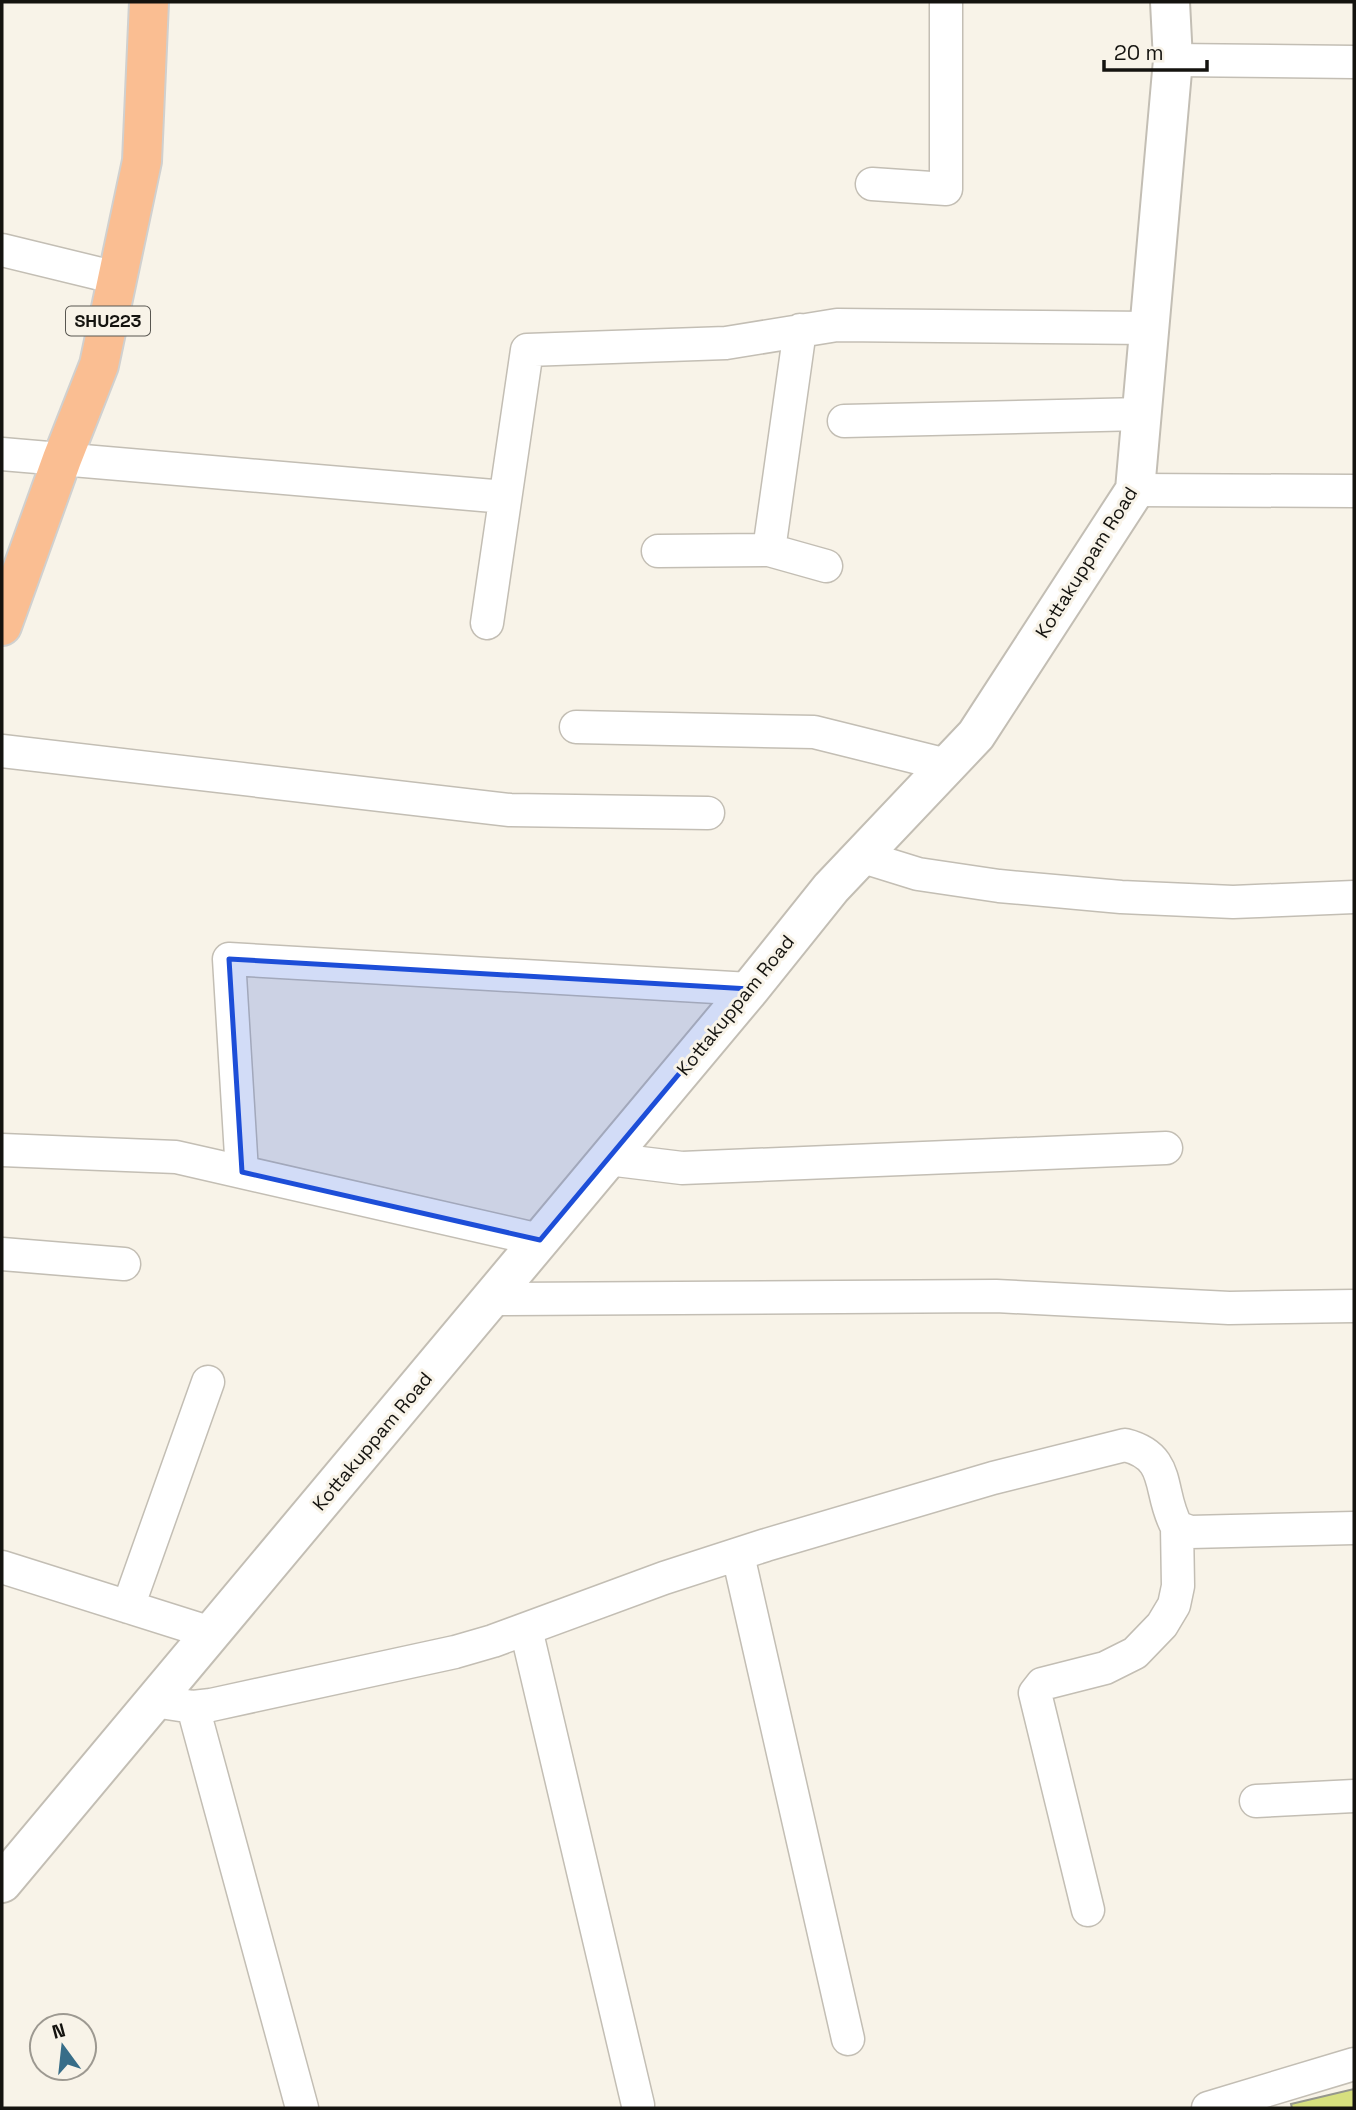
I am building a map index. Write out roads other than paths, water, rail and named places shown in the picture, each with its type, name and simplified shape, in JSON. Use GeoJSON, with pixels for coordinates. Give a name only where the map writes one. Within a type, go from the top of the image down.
{"type":"FeatureCollection","features":[{"type":"Feature","properties":{"kind":"main road","name":"SHU223"},"geometry":{"type":"LineString","coordinates":[[2,626],[99,365],[142,161],[149,2]]}},
{"type":"Feature","properties":{"kind":"street"},"geometry":{"type":"LineString","coordinates":[[872,184],[946,188],[946,2]]}},
{"type":"Feature","properties":{"kind":"street","name":"Kottakuppam Road"},"geometry":{"type":"LineString","coordinates":[[2,1884],[608,1160],[831,888],[976,735],[1135,490],[1174,60],[1170,2]]}},
{"type":"Feature","properties":{"kind":"street"},"geometry":{"type":"LineString","coordinates":[[1174,60],[1354,62]]}},
{"type":"Feature","properties":{"kind":"street"},"geometry":{"type":"LineString","coordinates":[[2,250],[117,278]]}},
{"type":"Feature","properties":{"kind":"street"},"geometry":{"type":"LineString","coordinates":[[487,623],[527,350],[726,342],[837,325],[1149,328]]}},
{"type":"Feature","properties":{"kind":"street"},"geometry":{"type":"LineString","coordinates":[[769,550],[800,330]]}},
{"type":"Feature","properties":{"kind":"street"},"geometry":{"type":"LineString","coordinates":[[844,421],[1142,414]]}},
{"type":"Feature","properties":{"kind":"street"},"geometry":{"type":"LineString","coordinates":[[2,454],[505,498]]}},
{"type":"Feature","properties":{"kind":"street"},"geometry":{"type":"LineString","coordinates":[[1135,490],[1354,491]]}},
{"type":"Feature","properties":{"kind":"street"},"geometry":{"type":"LineString","coordinates":[[658,551],[769,550],[826,566]]}},
{"type":"Feature","properties":{"kind":"street"},"geometry":{"type":"LineString","coordinates":[[576,727],[814,732],[947,765]]}},
{"type":"Feature","properties":{"kind":"street"},"geometry":{"type":"LineString","coordinates":[[2,751],[510,810],[708,813]]}},
{"type":"Feature","properties":{"kind":"street"},"geometry":{"type":"LineString","coordinates":[[860,856],[918,874],[999,886],[1107,896],[1233,901],[1354,897]]}},
{"type":"Feature","properties":{"kind":"street"},"geometry":{"type":"LineString","coordinates":[[242,1172],[229,958],[750,989]]}},
{"type":"Feature","properties":{"kind":"street"},"geometry":{"type":"LineString","coordinates":[[608,1160],[682,1168],[1166,1148]]}},
{"type":"Feature","properties":{"kind":"street"},"geometry":{"type":"LineString","coordinates":[[2,1150],[176,1157],[540,1240]]}},
{"type":"Feature","properties":{"kind":"street"},"geometry":{"type":"LineString","coordinates":[[2,1254],[124,1264]]}},
{"type":"Feature","properties":{"kind":"street"},"geometry":{"type":"LineString","coordinates":[[491,1299],[996,1296],[1229,1308],[1354,1306]]}},
{"type":"Feature","properties":{"kind":"street"},"geometry":{"type":"LineString","coordinates":[[128,1607],[208,1382]]}},
{"type":"Feature","properties":{"kind":"street"},"geometry":{"type":"LineString","coordinates":[[154,1701],[193,1707],[239,1700],[455,1652],[526,1629],[614,1595],[738,1555],[993,1478],[1125,1445],[1143,1450],[1156,1463],[1170,1515],[1177,1527],[1178,1586],[1174,1605],[1162,1625],[1135,1653],[1105,1668],[1042,1684],[1035,1692],[1088,1910]]}},
{"type":"Feature","properties":{"kind":"street"},"geometry":{"type":"LineString","coordinates":[[1177,1527],[1191,1532],[1354,1528]]}},
{"type":"Feature","properties":{"kind":"street"},"geometry":{"type":"LineString","coordinates":[[738,1555],[848,2039]]}},
{"type":"Feature","properties":{"kind":"street"},"geometry":{"type":"LineString","coordinates":[[2,1567],[211,1633]]}},
{"type":"Feature","properties":{"kind":"street"},"geometry":{"type":"LineString","coordinates":[[526,1629],[638,2105]]}},
{"type":"Feature","properties":{"kind":"street"},"geometry":{"type":"LineString","coordinates":[[193,1707],[302,2108]]}},
{"type":"Feature","properties":{"kind":"street"},"geometry":{"type":"LineString","coordinates":[[1256,1801],[1354,1796]]}},
{"type":"Feature","properties":{"kind":"street"},"geometry":{"type":"LineString","coordinates":[[1208,2108],[1354,2064]]}}]}
